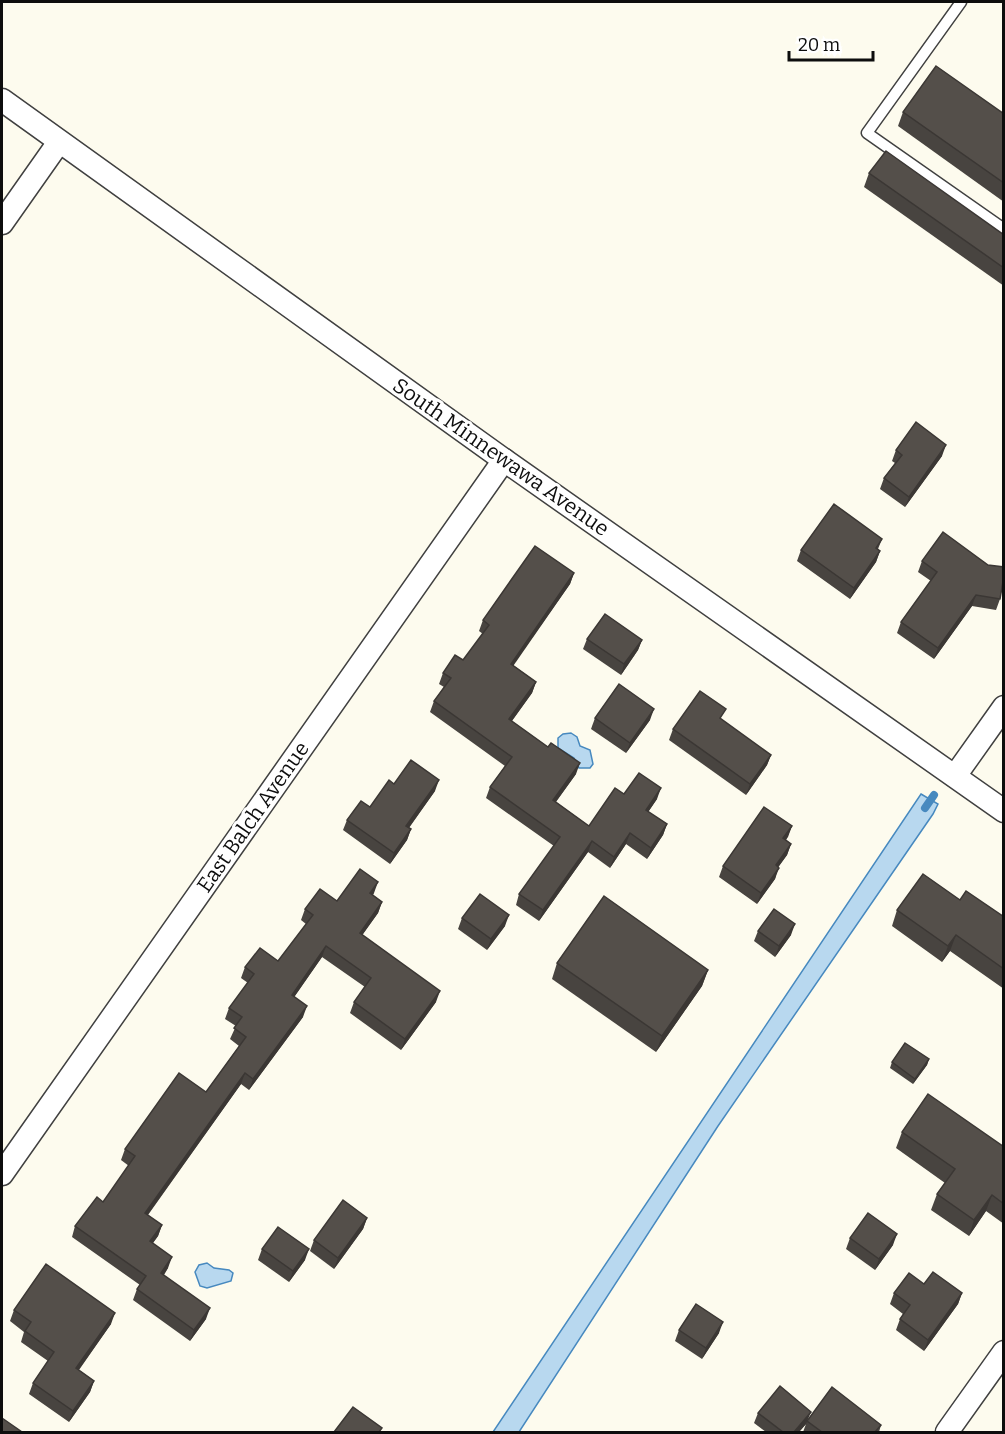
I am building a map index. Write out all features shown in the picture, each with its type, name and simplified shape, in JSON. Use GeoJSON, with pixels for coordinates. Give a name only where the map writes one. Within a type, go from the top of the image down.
{"type":"FeatureCollection","features":[{"type":"Feature","properties":{"kind":"street","name":"South Minnewawa Avenue"},"geometry":{"type":"LineString","coordinates":[[2,100],[504,460],[1004,811]]}},
{"type":"Feature","properties":{"kind":"street"},"geometry":{"type":"LineString","coordinates":[[2,223],[59,142]]}},
{"type":"Feature","properties":{"kind":"street","name":"East Balch Avenue"},"geometry":{"type":"LineString","coordinates":[[2,1174],[504,460]]}},
{"type":"Feature","properties":{"kind":"street"},"geometry":{"type":"LineString","coordinates":[[955,776],[1004,706]]}},
{"type":"Feature","properties":{"kind":"street"},"geometry":{"type":"LineString","coordinates":[[947,1432],[1004,1352]]}},
{"type":"Feature","properties":{"kind":"lane"},"geometry":{"type":"LineString","coordinates":[[961,2],[867,133],[1004,229]]}},
{"type":"Feature","properties":{"kind":"water"},"geometry":{"type":"Polygon","coordinates":[[[571,733],[577,737],[580,746],[590,750],[593,764],[590,768],[579,768],[574,758],[558,748],[558,738],[563,734],[571,733]]]}},
{"type":"Feature","properties":{"kind":"water"},"geometry":{"type":"Polygon","coordinates":[[[921,794],[938,804],[933,814],[718,1126],[519,1432],[493,1432],[921,794]]]}},
{"type":"Feature","properties":{"kind":"water"},"geometry":{"type":"Polygon","coordinates":[[[207,1263],[214,1268],[229,1270],[233,1273],[231,1281],[207,1288],[200,1286],[195,1272],[199,1265],[207,1263]]]}},
{"type":"Feature","properties":{"kind":"building"},"geometry":{"type":"Polygon","coordinates":[[[936,66],[1004,114],[1004,183],[903,112],[936,66]]]}},
{"type":"Feature","properties":{"kind":"building"},"geometry":{"type":"Polygon","coordinates":[[[886,151],[1004,235],[1004,268],[869,173],[886,151]]]}},
{"type":"Feature","properties":{"kind":"building"},"geometry":{"type":"Polygon","coordinates":[[[916,422],[946,445],[909,497],[884,478],[902,455],[896,450],[916,422]]]}},
{"type":"Feature","properties":{"kind":"building"},"geometry":{"type":"Polygon","coordinates":[[[834,504],[882,539],[876,548],[880,551],[854,588],[801,550],[834,504]]]}},
{"type":"Feature","properties":{"kind":"building"},"geometry":{"type":"Polygon","coordinates":[[[943,532],[988,565],[1004,567],[1004,576],[1000,599],[976,595],[938,648],[901,622],[937,572],[922,561],[943,532]]]}},
{"type":"Feature","properties":{"kind":"building"},"geometry":{"type":"Polygon","coordinates":[[[535,546],[574,573],[511,664],[536,682],[509,719],[548,747],[551,743],[580,763],[553,800],[589,826],[615,788],[624,794],[639,773],[661,788],[646,810],[667,824],[651,848],[630,833],[614,857],[592,841],[543,910],[519,894],[560,837],[490,787],[512,757],[434,701],[451,678],[443,673],[455,655],[463,660],[489,625],[483,620],[535,546]]]}},
{"type":"Feature","properties":{"kind":"building"},"geometry":{"type":"Polygon","coordinates":[[[605,614],[642,640],[624,664],[587,639],[605,614]]]}},
{"type":"Feature","properties":{"kind":"building"},"geometry":{"type":"Polygon","coordinates":[[[619,684],[654,709],[630,743],[595,718],[619,684]]]}},
{"type":"Feature","properties":{"kind":"building"},"geometry":{"type":"Polygon","coordinates":[[[700,691],[726,709],[720,718],[771,755],[750,784],[673,729],[700,691]]]}},
{"type":"Feature","properties":{"kind":"building"},"geometry":{"type":"Polygon","coordinates":[[[411,760],[439,780],[406,826],[411,829],[394,853],[347,820],[361,801],[370,807],[389,780],[394,784],[411,760]]]}},
{"type":"Feature","properties":{"kind":"building"},"geometry":{"type":"Polygon","coordinates":[[[764,807],[792,826],[783,838],[791,844],[776,865],[779,868],[761,893],[723,866],[764,807]]]}},
{"type":"Feature","properties":{"kind":"building"},"geometry":{"type":"Polygon","coordinates":[[[360,869],[378,882],[370,893],[382,902],[360,933],[440,991],[405,1039],[354,1002],[371,978],[326,946],[292,995],[307,1006],[253,1079],[245,1073],[145,1213],[162,1225],[150,1241],[172,1257],[161,1273],[210,1308],[194,1330],[137,1289],[146,1276],[75,1226],[97,1197],[103,1202],[135,1156],[125,1149],[179,1073],[206,1092],[246,1037],[234,1028],[242,1017],[229,1008],[254,974],[245,967],[260,948],[278,961],[313,915],[305,909],[320,889],[337,901],[360,869]]]}},
{"type":"Feature","properties":{"kind":"building"},"geometry":{"type":"Polygon","coordinates":[[[923,874],[960,900],[966,891],[1004,917],[1004,969],[956,935],[948,946],[897,910],[923,874]]]}},
{"type":"Feature","properties":{"kind":"building"},"geometry":{"type":"Polygon","coordinates":[[[480,894],[509,915],[491,939],[462,918],[480,894]]]}},
{"type":"Feature","properties":{"kind":"building"},"geometry":{"type":"Polygon","coordinates":[[[604,896],[708,970],[662,1036],[557,963],[604,896]]]}},
{"type":"Feature","properties":{"kind":"building"},"geometry":{"type":"Polygon","coordinates":[[[774,909],[795,924],[779,946],[758,931],[774,909]]]}},
{"type":"Feature","properties":{"kind":"building"},"geometry":{"type":"Polygon","coordinates":[[[905,1043],[929,1059],[915,1079],[892,1062],[905,1043]]]}},
{"type":"Feature","properties":{"kind":"building"},"geometry":{"type":"Polygon","coordinates":[[[928,1094],[1004,1147],[1004,1204],[992,1195],[974,1220],[937,1194],[955,1169],[902,1132],[928,1094]]]}},
{"type":"Feature","properties":{"kind":"building"},"geometry":{"type":"Polygon","coordinates":[[[343,1200],[367,1218],[338,1258],[314,1240],[343,1200]]]}},
{"type":"Feature","properties":{"kind":"building"},"geometry":{"type":"Polygon","coordinates":[[[868,1213],[897,1234],[879,1259],[850,1238],[868,1213]]]}},
{"type":"Feature","properties":{"kind":"building"},"geometry":{"type":"Polygon","coordinates":[[[278,1227],[309,1249],[293,1271],[262,1249],[278,1227]]]}},
{"type":"Feature","properties":{"kind":"building"},"geometry":{"type":"Polygon","coordinates":[[[46,1264],[115,1313],[76,1368],[94,1381],[73,1411],[33,1383],[54,1352],[25,1331],[31,1322],[14,1310],[46,1264]]]}},
{"type":"Feature","properties":{"kind":"building"},"geometry":{"type":"Polygon","coordinates":[[[933,1272],[962,1293],[928,1340],[900,1319],[910,1305],[894,1293],[909,1273],[924,1284],[933,1272]]]}},
{"type":"Feature","properties":{"kind":"building"},"geometry":{"type":"Polygon","coordinates":[[[696,1304],[723,1322],[706,1348],[679,1330],[696,1304]]]}},
{"type":"Feature","properties":{"kind":"building"},"geometry":{"type":"Polygon","coordinates":[[[780,1386],[811,1412],[794,1432],[783,1432],[758,1413],[780,1386]]]}},
{"type":"Feature","properties":{"kind":"building"},"geometry":{"type":"Polygon","coordinates":[[[832,1387],[881,1425],[875,1432],[822,1432],[807,1421],[832,1387]]]}},
{"type":"Feature","properties":{"kind":"building"},"geometry":{"type":"Polygon","coordinates":[[[353,1407],[382,1428],[379,1432],[334,1432],[353,1407]]]}},
{"type":"Feature","properties":{"kind":"building"},"geometry":{"type":"Polygon","coordinates":[[[2,1418],[22,1432],[2,1432],[2,1418]]]}},
{"type":"Feature","properties":{"kind":"waterway"},"geometry":{"type":"LineString","coordinates":[[925,808],[934,795]]}}]}
